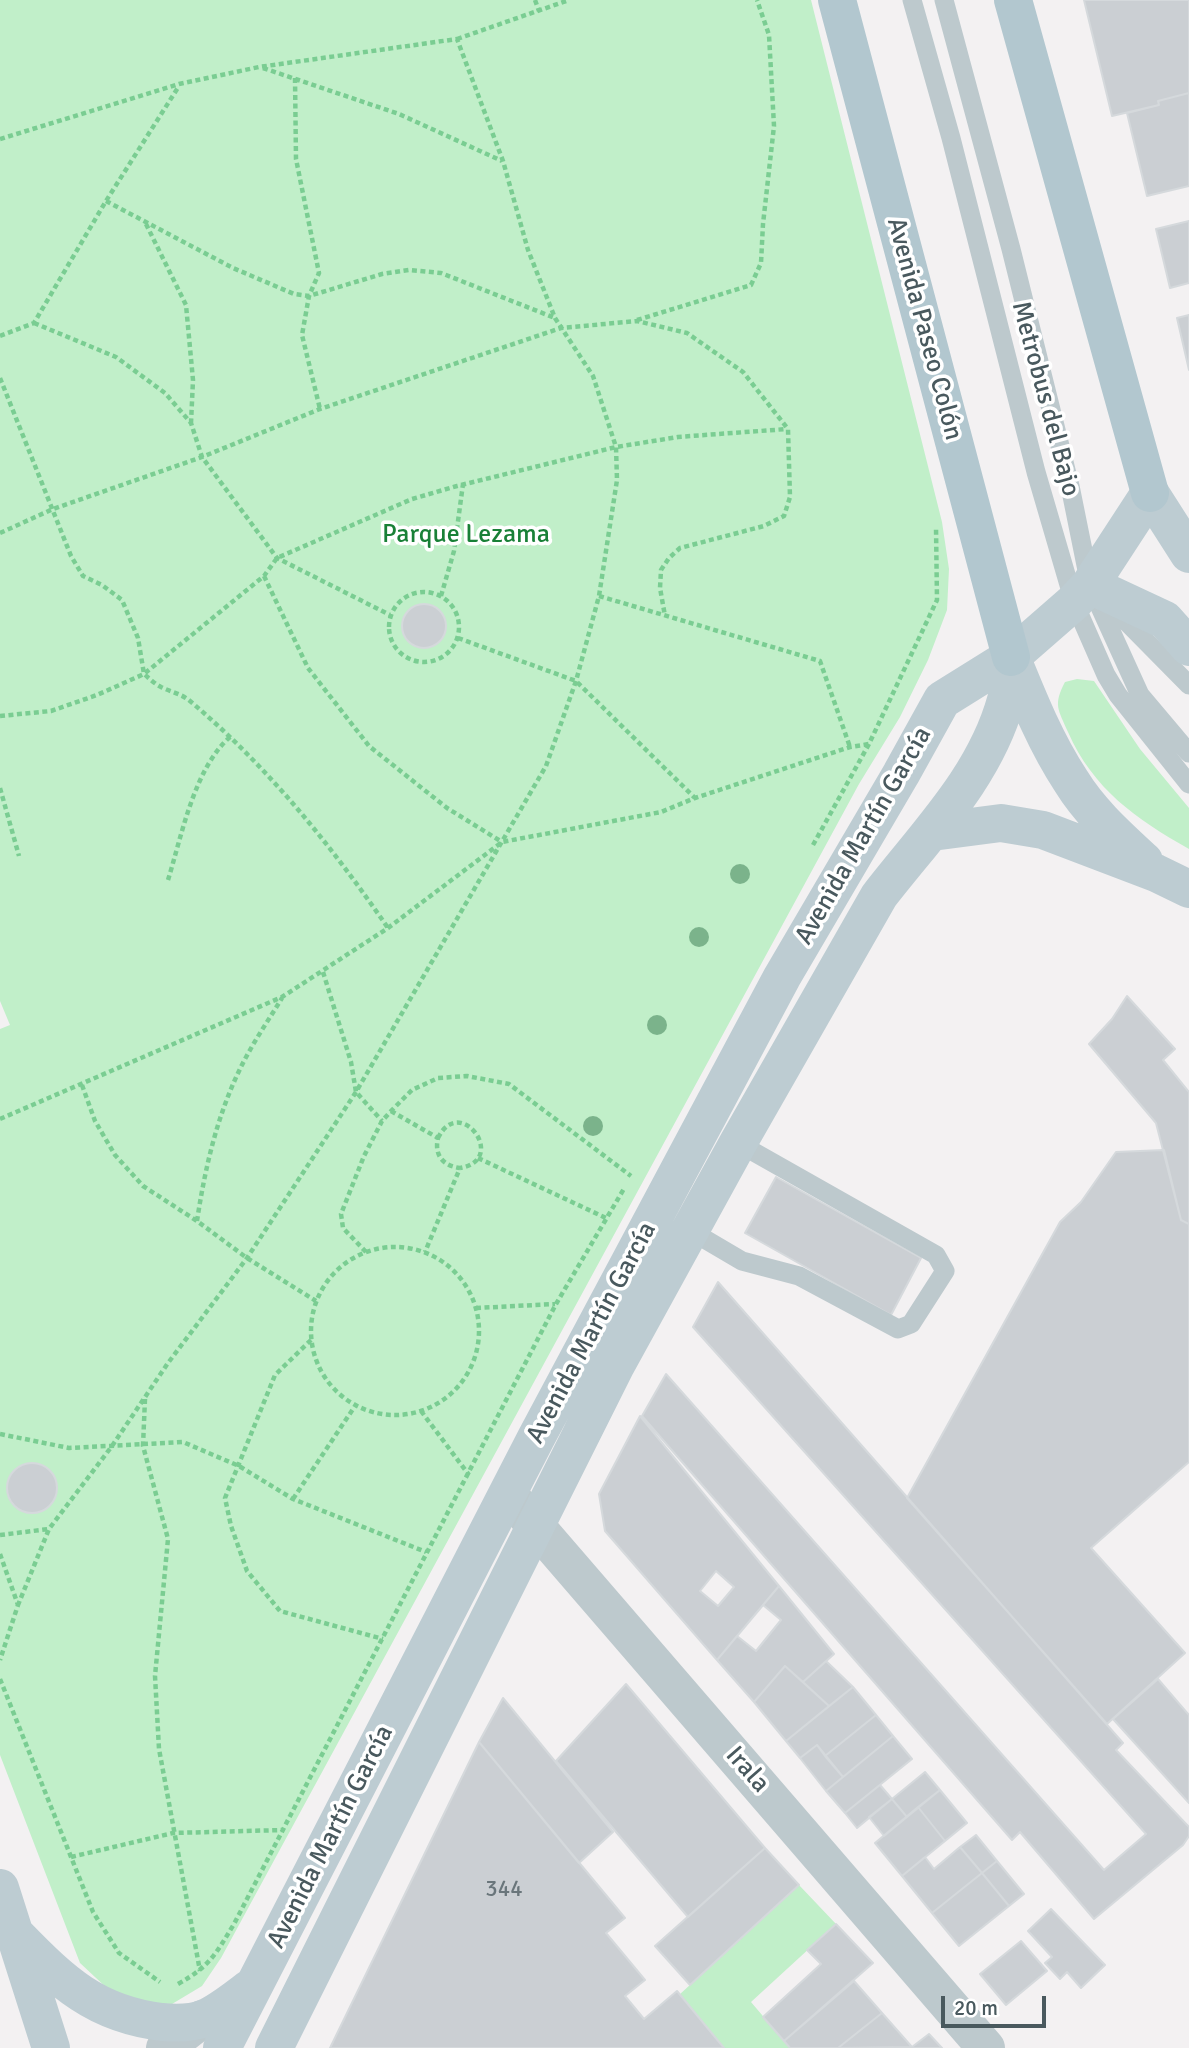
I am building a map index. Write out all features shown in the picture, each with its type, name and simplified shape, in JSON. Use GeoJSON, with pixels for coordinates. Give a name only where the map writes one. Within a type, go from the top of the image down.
{"type":"FeatureCollection","features":[{"type":"Feature","properties":{"kind":"main road","name":"Avenida Paseo Colón"},"geometry":{"type":"LineString","coordinates":[[837,0],[1011,657]]}},
{"type":"Feature","properties":{"kind":"main road"},"geometry":{"type":"LineString","coordinates":[[1013,0],[1150,493],[1189,554]]}},
{"type":"Feature","properties":{"kind":"main road","name":"Avenida Martín García"},"geometry":{"type":"LineString","coordinates":[[212,2034],[263,1971],[507,1493],[782,977],[942,700],[1011,657],[1082,593],[1150,493]]}},
{"type":"Feature","properties":{"kind":"main road"},"geometry":{"type":"LineString","coordinates":[[1082,593],[1165,620],[1189,647]]}},
{"type":"Feature","properties":{"kind":"main road","name":"Avenida Martín García"},"geometry":{"type":"LineString","coordinates":[[274,2048],[616,1365],[738,1143],[879,896],[920,843],[932,832],[981,762],[1006,699],[1011,657]]}},
{"type":"Feature","properties":{"kind":"main road"},"geometry":{"type":"LineString","coordinates":[[1011,657],[1051,747],[1071,782],[1092,810],[1178,879]]}},
{"type":"Feature","properties":{"kind":"main road"},"geometry":{"type":"LineString","coordinates":[[932,832],[1001,823],[1023,826],[1043,830],[1178,879]]}},
{"type":"Feature","properties":{"kind":"main road"},"geometry":{"type":"LineString","coordinates":[[0,1888],[51,2048]]}},
{"type":"Feature","properties":{"kind":"main road"},"geometry":{"type":"LineString","coordinates":[[17,1936],[74,1989],[103,2007],[136,2019],[172,2023],[212,2034]]}},
{"type":"Feature","properties":{"kind":"street","name":"Irala"},"geometry":{"type":"LineString","coordinates":[[507,1493],[986,2048]]}},
{"type":"Feature","properties":{"kind":"street"},"geometry":{"type":"LineString","coordinates":[[165,2048],[212,2034]]}},
{"type":"Feature","properties":{"kind":"lane","name":"Metrobus del Bajo"},"geometry":{"type":"LineString","coordinates":[[912,0],[951,138],[1036,472],[1082,593],[1112,685],[1189,784]]}},
{"type":"Feature","properties":{"kind":"lane","name":"Metrobus del Bajo"},"geometry":{"type":"LineString","coordinates":[[944,0],[1011,249],[1070,486],[1082,593],[1140,695],[1189,753]]}},
{"type":"Feature","properties":{"kind":"lane","name":"Metrobus del Bajo"},"geometry":{"type":"LineString","coordinates":[[1082,593],[1189,685]]}},
{"type":"Feature","properties":{"kind":"lane"},"geometry":{"type":"LineString","coordinates":[[691,1231],[741,1261],[799,1276],[898,1329],[911,1324],[945,1271],[936,1255],[738,1143]]}},
{"type":"Feature","properties":{"kind":"path"},"geometry":{"type":"LineString","coordinates":[[535,0],[539,11]]}},
{"type":"Feature","properties":{"kind":"path"},"geometry":{"type":"LineString","coordinates":[[0,139],[179,84],[259,67],[457,38],[569,0]]}},
{"type":"Feature","properties":{"kind":"path"},"geometry":{"type":"LineString","coordinates":[[0,533],[52,509],[202,457],[320,409],[561,328],[637,321],[751,285],[761,263],[774,126],[769,35],[757,0]]}},
{"type":"Feature","properties":{"kind":"path"},"geometry":{"type":"LineString","coordinates":[[0,1660],[18,1605],[49,1529],[247,1258],[356,1092],[545,766],[576,681],[599,596],[617,480],[616,447],[593,376],[555,318],[528,250],[503,162],[457,38]]}},
{"type":"Feature","properties":{"kind":"path"},"geometry":{"type":"LineString","coordinates":[[259,67],[399,114],[503,162]]}},
{"type":"Feature","properties":{"kind":"path"},"geometry":{"type":"LineString","coordinates":[[295,78],[296,159],[319,272],[309,296],[302,335],[320,409]]}},
{"type":"Feature","properties":{"kind":"path"},"geometry":{"type":"LineString","coordinates":[[0,336],[34,323],[179,84]]}},
{"type":"Feature","properties":{"kind":"path"},"geometry":{"type":"LineString","coordinates":[[106,201],[233,268],[294,294],[309,296],[382,274],[410,270],[441,273],[555,318]]}},
{"type":"Feature","properties":{"kind":"path"},"geometry":{"type":"LineString","coordinates":[[145,221],[186,305],[193,380],[191,423],[202,457],[277,558],[390,615]]}},
{"type":"Feature","properties":{"kind":"path"},"geometry":{"type":"LineString","coordinates":[[637,321],[687,333],[743,372],[788,429],[790,497],[784,516],[764,526],[680,548],[661,570],[660,588],[665,615]]}},
{"type":"Feature","properties":{"kind":"path"},"geometry":{"type":"LineString","coordinates":[[34,323],[116,357],[165,393],[191,423]]}},
{"type":"Feature","properties":{"kind":"path"},"geometry":{"type":"LineString","coordinates":[[0,378],[71,556],[83,576],[102,585],[122,600],[138,638],[144,674],[159,686],[187,698],[231,736],[295,802],[344,864],[388,928]]}},
{"type":"Feature","properties":{"kind":"path"},"geometry":{"type":"LineString","coordinates":[[0,716],[51,711],[97,695],[144,674],[264,576],[277,558],[412,499],[616,447],[678,437],[788,429]]}},
{"type":"Feature","properties":{"kind":"path"},"geometry":{"type":"LineString","coordinates":[[441,596],[454,551],[463,484]]}},
{"type":"Feature","properties":{"kind":"path"},"geometry":{"type":"LineString","coordinates":[[809,852],[869,744],[937,600],[936,522],[973,514]]}},
{"type":"Feature","properties":{"kind":"path"},"geometry":{"type":"LineString","coordinates":[[264,576],[308,668],[369,746],[447,808],[502,842]]}},
{"type":"Feature","properties":{"kind":"path"},"geometry":{"type":"LineString","coordinates":[[417,592],[441,596],[457,614],[458,638],[444,656],[434,661],[413,661],[402,656],[394,648],[388,627],[390,615],[396,605],[417,592]]}},
{"type":"Feature","properties":{"kind":"path"},"geometry":{"type":"LineString","coordinates":[[599,596],[820,661],[850,747]]}},
{"type":"Feature","properties":{"kind":"path"},"geometry":{"type":"LineString","coordinates":[[458,638],[576,681],[695,797]]}},
{"type":"Feature","properties":{"kind":"path"},"geometry":{"type":"LineString","coordinates":[[168,880],[196,790],[218,747],[231,736]]}},
{"type":"Feature","properties":{"kind":"path"},"geometry":{"type":"LineString","coordinates":[[0,1119],[282,997],[388,928],[502,842],[661,811],[695,797],[850,747],[869,744]]}},
{"type":"Feature","properties":{"kind":"path"},"geometry":{"type":"LineString","coordinates":[[869,744],[901,774]]}},
{"type":"Feature","properties":{"kind":"path"},"geometry":{"type":"LineString","coordinates":[[0,788],[19,856]]}},
{"type":"Feature","properties":{"kind":"path"},"geometry":{"type":"LineString","coordinates":[[323,972],[351,1062],[356,1092],[382,1121]]}},
{"type":"Feature","properties":{"kind":"path"},"geometry":{"type":"LineString","coordinates":[[197,1221],[204,1179],[220,1117],[240,1068],[282,997]]}},
{"type":"Feature","properties":{"kind":"path"},"geometry":{"type":"LineString","coordinates":[[0,1679],[93,1912],[119,1953],[169,1989],[200,1972],[212,1961],[234,1924],[556,1304],[631,1176],[509,1084],[467,1076],[438,1078],[412,1090],[391,1111],[382,1121],[364,1156],[341,1214],[343,1228],[366,1252]]}},
{"type":"Feature","properties":{"kind":"path"},"geometry":{"type":"LineString","coordinates":[[82,1085],[95,1121],[115,1155],[143,1186],[247,1258],[316,1301]]}},
{"type":"Feature","properties":{"kind":"path"},"geometry":{"type":"LineString","coordinates":[[391,1111],[438,1138]]}},
{"type":"Feature","properties":{"kind":"path"},"geometry":{"type":"LineString","coordinates":[[469,1125],[481,1141],[478,1158],[467,1167],[446,1165],[436,1146],[438,1138],[447,1126],[469,1125]]}},
{"type":"Feature","properties":{"kind":"path"},"geometry":{"type":"LineString","coordinates":[[478,1158],[606,1218]]}},
{"type":"Feature","properties":{"kind":"path"},"geometry":{"type":"LineString","coordinates":[[425,1252],[460,1168]]}},
{"type":"Feature","properties":{"kind":"path"},"geometry":{"type":"LineString","coordinates":[[406,1248],[425,1252],[448,1265],[465,1284],[476,1308],[479,1333],[475,1358],[463,1381],[444,1399],[421,1411],[399,1415],[376,1413],[355,1406],[334,1389],[318,1366],[311,1340],[316,1301],[328,1280],[345,1263],[366,1252],[406,1248]]}},
{"type":"Feature","properties":{"kind":"path"},"geometry":{"type":"LineString","coordinates":[[476,1308],[556,1304]]}},
{"type":"Feature","properties":{"kind":"path"},"geometry":{"type":"LineString","coordinates":[[311,1340],[275,1375],[225,1498],[231,1526],[247,1571],[280,1611],[383,1639]]}},
{"type":"Feature","properties":{"kind":"path"},"geometry":{"type":"LineString","coordinates":[[146,1396],[143,1446],[168,1539],[155,1675],[159,1749],[200,1972]]}},
{"type":"Feature","properties":{"kind":"path"},"geometry":{"type":"LineString","coordinates":[[293,1499],[355,1406]]}},
{"type":"Feature","properties":{"kind":"path"},"geometry":{"type":"LineString","coordinates":[[421,1411],[469,1475]]}},
{"type":"Feature","properties":{"kind":"path"},"geometry":{"type":"LineString","coordinates":[[0,1434],[69,1448],[183,1442],[239,1466],[293,1499],[426,1552]]}},
{"type":"Feature","properties":{"kind":"path"},"geometry":{"type":"LineString","coordinates":[[0,1535],[49,1529]]}},
{"type":"Feature","properties":{"kind":"path"},"geometry":{"type":"LineString","coordinates":[[0,1553],[18,1605]]}},
{"type":"Feature","properties":{"kind":"path"},"geometry":{"type":"LineString","coordinates":[[71,1857],[173,1833],[282,1830]]}},
{"type":"Feature","properties":{"kind":"green space","name":"Parque Lezama"},"geometry":{"type":"Polygon","coordinates":[[[0,0],[811,0],[942,522],[949,569],[947,610],[928,660],[900,717],[859,784],[221,1958],[202,1986],[172,2004],[135,2003],[111,1992],[80,1963],[0,1755],[0,1029],[10,1025],[0,1001],[0,0]]]}},
{"type":"Feature","properties":{"kind":"green space"},"geometry":{"type":"Polygon","coordinates":[[[1077,679],[1094,681],[1140,749],[1189,808],[1189,849],[1151,826],[1118,801],[1103,786],[1078,752],[1058,707],[1065,682],[1077,679]]]}},
{"type":"Feature","properties":{"kind":"green space"},"geometry":{"type":"Polygon","coordinates":[[[799,1885],[836,1924],[751,2002],[790,2048],[724,2048],[679,1995],[799,1885]]]}},
{"type":"Feature","properties":{"kind":"building"},"geometry":{"type":"Polygon","coordinates":[[[1084,0],[1189,0],[1189,93],[1158,101],[1159,105],[1112,116],[1084,0]]]}},
{"type":"Feature","properties":{"kind":"building"},"geometry":{"type":"Polygon","coordinates":[[[1189,93],[1189,186],[1147,196],[1127,113],[1159,105],[1158,101],[1189,93]]]}},
{"type":"Feature","properties":{"kind":"building"},"geometry":{"type":"Polygon","coordinates":[[[1189,221],[1189,283],[1170,288],[1156,229],[1189,221]]]}},
{"type":"Feature","properties":{"kind":"building"},"geometry":{"type":"Polygon","coordinates":[[[1189,315],[1189,370],[1177,318],[1189,315]]]}},
{"type":"Feature","properties":{"kind":"building"},"geometry":{"type":"Polygon","coordinates":[[[424,604],[433,605],[440,610],[445,617],[445,635],[440,642],[433,647],[424,648],[415,647],[408,642],[403,635],[402,626],[403,617],[408,610],[415,605],[424,604]]]}},
{"type":"Feature","properties":{"kind":"building"},"geometry":{"type":"Polygon","coordinates":[[[1127,996],[1175,1049],[1163,1060],[1189,1092],[1189,1224],[1181,1220],[1156,1123],[1089,1044],[1112,1019],[1127,996]]]}},
{"type":"Feature","properties":{"kind":"building"},"geometry":{"type":"Polygon","coordinates":[[[1164,1150],[1181,1220],[1189,1224],[1189,1462],[1091,1548],[1185,1653],[1107,1724],[907,1498],[1060,1222],[1081,1202],[1116,1152],[1164,1150]]]}},
{"type":"Feature","properties":{"kind":"building"},"geometry":{"type":"Polygon","coordinates":[[[776,1177],[921,1258],[891,1315],[745,1233],[776,1177]]]}},
{"type":"Feature","properties":{"kind":"building"},"geometry":{"type":"Polygon","coordinates":[[[718,1282],[1123,1743],[1116,1750],[1189,1827],[1189,1836],[1183,1845],[1094,1919],[1020,1832],[1012,1840],[642,1416],[666,1374],[1104,1870],[1146,1834],[693,1327],[718,1282]]]}},
{"type":"Feature","properties":{"kind":"building"},"geometry":{"type":"Polygon","coordinates":[[[640,1416],[779,1586],[717,1660],[605,1531],[599,1494],[640,1416]],[[716,1571],[700,1591],[718,1606],[734,1587],[716,1571]]]}},
{"type":"Feature","properties":{"kind":"building"},"geometry":{"type":"Polygon","coordinates":[[[32,1463],[50,1470],[57,1488],[50,1506],[32,1513],[14,1506],[7,1488],[14,1470],[32,1463]]]}},
{"type":"Feature","properties":{"kind":"building"},"geometry":{"type":"Polygon","coordinates":[[[779,1586],[834,1654],[803,1682],[785,1666],[754,1702],[717,1660],[737,1636],[756,1651],[781,1620],[763,1605],[779,1586]]]}},
{"type":"Feature","properties":{"kind":"building"},"geometry":{"type":"Polygon","coordinates":[[[826,1661],[853,1687],[829,1706],[803,1682],[826,1661]]]}},
{"type":"Feature","properties":{"kind":"building"},"geometry":{"type":"Polygon","coordinates":[[[785,1666],[829,1706],[786,1741],[754,1702],[785,1666]]]}},
{"type":"Feature","properties":{"kind":"building"},"geometry":{"type":"Polygon","coordinates":[[[1158,1679],[1189,1715],[1189,1803],[1113,1719],[1158,1679]]]}},
{"type":"Feature","properties":{"kind":"building"},"geometry":{"type":"Polygon","coordinates":[[[626,1684],[765,1848],[688,1917],[556,1761],[626,1684]]]}},
{"type":"Feature","properties":{"kind":"building"},"geometry":{"type":"Polygon","coordinates":[[[853,1687],[876,1715],[825,1756],[817,1745],[800,1758],[786,1741],[853,1687]]]}},
{"type":"Feature","properties":{"kind":"building"},"geometry":{"type":"Polygon","coordinates":[[[503,1698],[613,1832],[579,1863],[479,1742],[503,1698]]]}},
{"type":"Feature","properties":{"kind":"building"},"geometry":{"type":"Polygon","coordinates":[[[876,1715],[893,1736],[843,1777],[825,1756],[876,1715]]]}},
{"type":"Feature","properties":{"kind":"building"},"geometry":{"type":"Polygon","coordinates":[[[893,1736],[912,1759],[845,1813],[826,1791],[893,1736]]]}},
{"type":"Feature","properties":{"kind":"building"},"geometry":{"type":"Polygon","coordinates":[[[479,1742],[625,1918],[606,1933],[645,1980],[625,1996],[644,2019],[677,1991],[724,2048],[330,2048],[479,1742]]]}},
{"type":"Feature","properties":{"kind":"building"},"geometry":{"type":"Polygon","coordinates":[[[817,1745],[843,1777],[826,1791],[800,1758],[817,1745]]]}},
{"type":"Feature","properties":{"kind":"building"},"geometry":{"type":"Polygon","coordinates":[[[925,1772],[940,1790],[907,1817],[892,1799],[925,1772]]]}},
{"type":"Feature","properties":{"kind":"building"},"geometry":{"type":"Polygon","coordinates":[[[880,1785],[892,1799],[857,1828],[845,1813],[880,1785]]]}},
{"type":"Feature","properties":{"kind":"building"},"geometry":{"type":"Polygon","coordinates":[[[940,1790],[967,1823],[945,1841],[918,1807],[940,1790]]]}},
{"type":"Feature","properties":{"kind":"building"},"geometry":{"type":"Polygon","coordinates":[[[892,1799],[907,1817],[884,1836],[869,1817],[892,1799]]]}},
{"type":"Feature","properties":{"kind":"building"},"geometry":{"type":"Polygon","coordinates":[[[918,1807],[945,1841],[902,1876],[875,1843],[918,1807]]]}},
{"type":"Feature","properties":{"kind":"building"},"geometry":{"type":"Polygon","coordinates":[[[976,1835],[997,1861],[982,1873],[960,1847],[976,1835]]]}},
{"type":"Feature","properties":{"kind":"building"},"geometry":{"type":"Polygon","coordinates":[[[960,1847],[982,1873],[932,1913],[902,1876],[925,1857],[934,1869],[960,1847]]]}},
{"type":"Feature","properties":{"kind":"building"},"geometry":{"type":"Polygon","coordinates":[[[765,1848],[799,1885],[690,1985],[655,1946],[765,1848]]]}},
{"type":"Feature","properties":{"kind":"building"},"geometry":{"type":"Polygon","coordinates":[[[997,1861],[1024,1894],[1009,1906],[982,1873],[997,1861]]]}},
{"type":"Feature","properties":{"kind":"building"},"geometry":{"type":"Polygon","coordinates":[[[982,1873],[1009,1906],[959,1946],[932,1913],[982,1873]]]}},
{"type":"Feature","properties":{"kind":"building"},"geometry":{"type":"Polygon","coordinates":[[[1051,1909],[1105,1965],[1081,1988],[1067,1972],[1060,1979],[1045,1963],[1052,1957],[1028,1931],[1051,1909]]]}},
{"type":"Feature","properties":{"kind":"building"},"geometry":{"type":"Polygon","coordinates":[[[836,1924],[873,1963],[784,2041],[763,2017],[821,1964],[807,1950],[836,1924]]]}},
{"type":"Feature","properties":{"kind":"building"},"geometry":{"type":"Polygon","coordinates":[[[1021,1941],[1047,1971],[1006,2005],[980,1974],[1021,1941]]]}},
{"type":"Feature","properties":{"kind":"building"},"geometry":{"type":"Polygon","coordinates":[[[854,1981],[882,2013],[838,2048],[790,2048],[784,2041],[854,1981]]]}},
{"type":"Feature","properties":{"kind":"building"},"geometry":{"type":"Polygon","coordinates":[[[882,2013],[912,2047],[838,2048],[882,2013]]]}},
{"type":"Feature","properties":{"kind":"building"},"geometry":{"type":"Polygon","coordinates":[[[929,2034],[942,2048],[910,2048],[912,2047],[929,2034]]]}}]}
